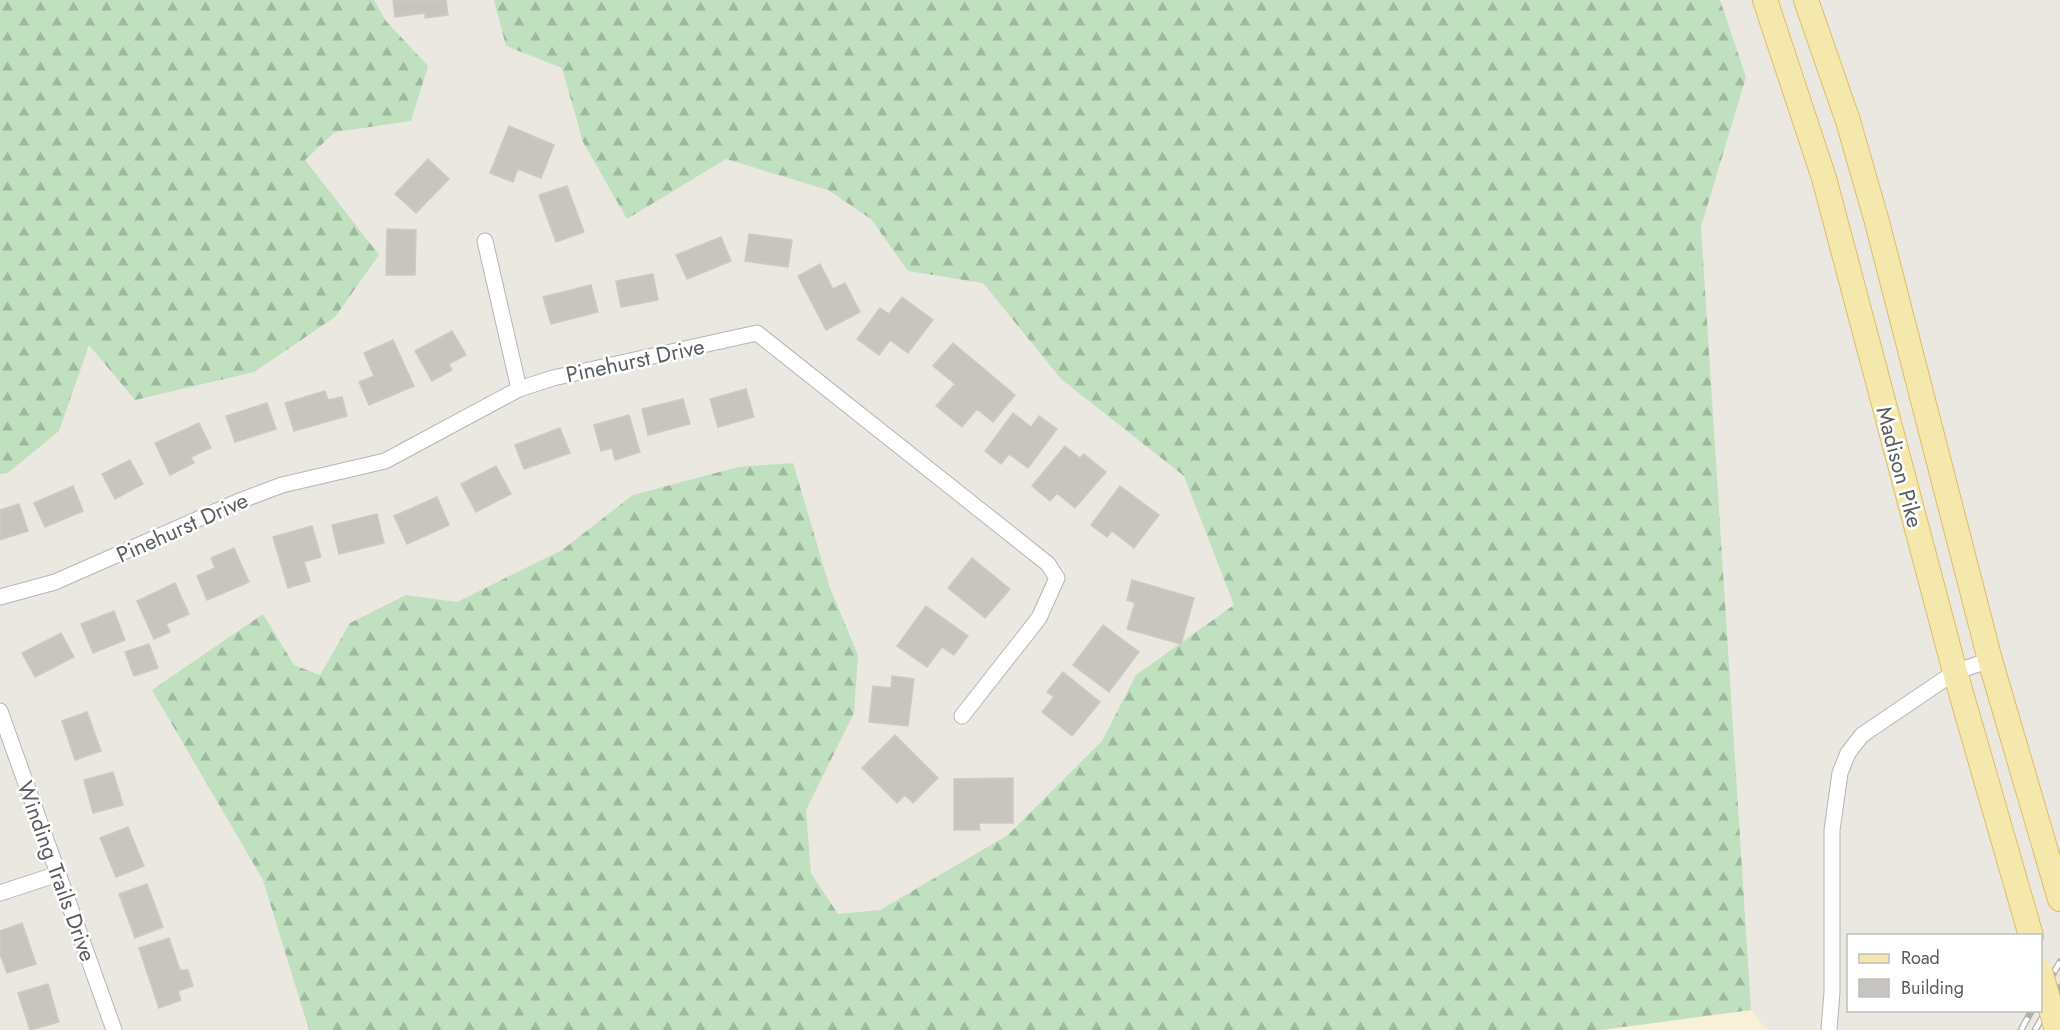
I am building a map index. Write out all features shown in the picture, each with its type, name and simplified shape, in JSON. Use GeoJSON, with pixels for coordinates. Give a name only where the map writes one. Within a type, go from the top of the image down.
{"type":"FeatureCollection","features":[{"type":"Feature","properties":{"kind":"main road","name":"Madison Pike"},"geometry":{"type":"LineString","coordinates":[[1765,0],[1824,178],[1955,672],[2030,934]]}},
{"type":"Feature","properties":{"kind":"main road","name":"Madison Pike"},"geometry":{"type":"LineString","coordinates":[[1806,0],[1848,121],[1877,222],[1990,660],[2060,899]]}},
{"type":"Feature","properties":{"kind":"main road"},"geometry":{"type":"LineString","coordinates":[[2042,978],[2057,1030]]}},
{"type":"Feature","properties":{"kind":"street"},"geometry":{"type":"LineString","coordinates":[[485,241],[519,389]]}},
{"type":"Feature","properties":{"kind":"street","name":"Pinehurst Drive"},"geometry":{"type":"LineString","coordinates":[[0,597],[55,582],[237,502],[282,485],[385,462],[519,389],[553,378],[757,333],[1048,564],[1057,578],[1039,618],[962,716]]}},
{"type":"Feature","properties":{"kind":"street"},"geometry":{"type":"LineString","coordinates":[[1829,1030],[1832,992],[1832,830],[1840,773],[1848,753],[1862,735],[1955,672],[1990,660]]}},
{"type":"Feature","properties":{"kind":"street","name":"Winding Trails Drive"},"geometry":{"type":"LineString","coordinates":[[0,711],[114,1030]]}},
{"type":"Feature","properties":{"kind":"street"},"geometry":{"type":"LineString","coordinates":[[0,893],[58,874]]}},
{"type":"Feature","properties":{"kind":"shaded area"},"geometry":{"type":"Polygon","coordinates":[[[1751,1010],[1767,1030],[1601,1030],[1751,1010]]]}},
{"type":"Feature","properties":{"kind":"green space"},"geometry":{"type":"Polygon","coordinates":[[[0,0],[374,0],[386,21],[428,66],[411,121],[335,132],[305,160],[379,255],[335,317],[254,372],[135,400],[89,345],[59,431],[8,473],[0,474],[0,0]]]}},
{"type":"Feature","properties":{"kind":"green space"},"geometry":{"type":"Polygon","coordinates":[[[494,0],[1720,0],[1746,77],[1701,227],[1751,1010],[1601,1030],[309,1030],[263,880],[152,690],[263,614],[294,665],[320,675],[350,623],[406,595],[457,602],[562,550],[633,495],[738,467],[793,463],[830,588],[858,655],[854,713],[806,810],[811,873],[838,914],[880,910],[1008,835],[1102,741],[1136,675],[1234,605],[1184,476],[1061,379],[983,283],[908,271],[871,219],[828,190],[726,159],[627,219],[583,142],[562,68],[506,46],[494,0]]]}},
{"type":"Feature","properties":{"kind":"building"},"geometry":{"type":"Polygon","coordinates":[[[393,0],[446,0],[448,15],[425,18],[425,13],[395,17],[393,0]]]}},
{"type":"Feature","properties":{"kind":"building"},"geometry":{"type":"Polygon","coordinates":[[[509,126],[554,145],[541,178],[518,169],[513,182],[490,173],[509,126]]]}},
{"type":"Feature","properties":{"kind":"building"},"geometry":{"type":"Polygon","coordinates":[[[428,159],[449,179],[416,213],[395,194],[428,159]]]}},
{"type":"Feature","properties":{"kind":"building"},"geometry":{"type":"Polygon","coordinates":[[[567,186],[584,232],[556,242],[539,195],[567,186]]]}},
{"type":"Feature","properties":{"kind":"building"},"geometry":{"type":"Polygon","coordinates":[[[387,229],[416,230],[415,275],[386,275],[387,229]]]}},
{"type":"Feature","properties":{"kind":"building"},"geometry":{"type":"Polygon","coordinates":[[[749,234],[792,240],[788,267],[745,261],[749,234]]]}},
{"type":"Feature","properties":{"kind":"building"},"geometry":{"type":"Polygon","coordinates":[[[721,237],[731,261],[687,279],[676,255],[721,237]]]}},
{"type":"Feature","properties":{"kind":"building"},"geometry":{"type":"Polygon","coordinates":[[[820,264],[833,289],[845,283],[860,312],[826,330],[798,276],[820,264]]]}},
{"type":"Feature","properties":{"kind":"building"},"geometry":{"type":"Polygon","coordinates":[[[653,274],[658,300],[621,307],[616,281],[653,274]]]}},
{"type":"Feature","properties":{"kind":"building"},"geometry":{"type":"Polygon","coordinates":[[[591,285],[598,312],[551,324],[543,297],[591,285]]]}},
{"type":"Feature","properties":{"kind":"building"},"geometry":{"type":"Polygon","coordinates":[[[902,297],[933,320],[908,353],[890,340],[879,355],[857,339],[880,308],[889,314],[902,297]]]}},
{"type":"Feature","properties":{"kind":"building"},"geometry":{"type":"Polygon","coordinates":[[[452,331],[466,355],[449,364],[452,370],[432,381],[415,351],[452,331]]]}},
{"type":"Feature","properties":{"kind":"building"},"geometry":{"type":"Polygon","coordinates":[[[393,340],[414,386],[369,405],[359,382],[374,376],[364,353],[393,340]]]}},
{"type":"Feature","properties":{"kind":"building"},"geometry":{"type":"Polygon","coordinates":[[[953,343],[1015,395],[993,422],[977,409],[962,427],[936,406],[955,384],[933,366],[953,343]]]}},
{"type":"Feature","properties":{"kind":"building"},"geometry":{"type":"Polygon","coordinates":[[[746,389],[754,417],[718,427],[710,399],[746,389]]]}},
{"type":"Feature","properties":{"kind":"building"},"geometry":{"type":"Polygon","coordinates":[[[325,391],[328,400],[342,397],[347,416],[294,431],[285,403],[325,391]]]}},
{"type":"Feature","properties":{"kind":"building"},"geometry":{"type":"Polygon","coordinates":[[[683,399],[690,424],[648,435],[642,409],[683,399]]]}},
{"type":"Feature","properties":{"kind":"building"},"geometry":{"type":"Polygon","coordinates":[[[267,403],[276,429],[235,442],[226,416],[267,403]]]}},
{"type":"Feature","properties":{"kind":"building"},"geometry":{"type":"Polygon","coordinates":[[[1013,413],[1031,427],[1039,416],[1057,429],[1028,468],[1009,454],[1001,464],[985,451],[1013,413]]]}},
{"type":"Feature","properties":{"kind":"building"},"geometry":{"type":"Polygon","coordinates":[[[629,415],[640,452],[615,460],[612,448],[601,451],[594,425],[629,415]]]}},
{"type":"Feature","properties":{"kind":"building"},"geometry":{"type":"Polygon","coordinates":[[[199,423],[211,448],[191,457],[194,463],[170,475],[155,443],[199,423]]]}},
{"type":"Feature","properties":{"kind":"building"},"geometry":{"type":"Polygon","coordinates":[[[560,428],[570,453],[524,469],[515,445],[560,428]]]}},
{"type":"Feature","properties":{"kind":"building"},"geometry":{"type":"Polygon","coordinates":[[[1065,446],[1080,458],[1084,454],[1106,472],[1075,508],[1057,493],[1050,501],[1032,486],[1065,446]]]}},
{"type":"Feature","properties":{"kind":"building"},"geometry":{"type":"Polygon","coordinates":[[[130,460],[143,484],[115,499],[102,474],[130,460]]]}},
{"type":"Feature","properties":{"kind":"building"},"geometry":{"type":"Polygon","coordinates":[[[496,466],[511,494],[476,512],[461,484],[496,466]]]}},
{"type":"Feature","properties":{"kind":"building"},"geometry":{"type":"Polygon","coordinates":[[[73,486],[83,511],[45,527],[34,503],[73,486]]]}},
{"type":"Feature","properties":{"kind":"building"},"geometry":{"type":"Polygon","coordinates":[[[1120,486],[1159,515],[1134,548],[1112,531],[1107,537],[1091,525],[1120,486]]]}},
{"type":"Feature","properties":{"kind":"building"},"geometry":{"type":"Polygon","coordinates":[[[437,497],[449,525],[407,544],[394,516],[437,497]]]}},
{"type":"Feature","properties":{"kind":"building"},"geometry":{"type":"Polygon","coordinates":[[[19,504],[28,531],[0,540],[0,510],[19,504]]]}},
{"type":"Feature","properties":{"kind":"building"},"geometry":{"type":"Polygon","coordinates":[[[377,514],[384,543],[339,554],[332,525],[377,514]]]}},
{"type":"Feature","properties":{"kind":"building"},"geometry":{"type":"Polygon","coordinates":[[[312,526],[321,557],[304,562],[310,581],[288,588],[273,537],[312,526]]]}},
{"type":"Feature","properties":{"kind":"building"},"geometry":{"type":"Polygon","coordinates":[[[234,548],[249,582],[207,600],[197,576],[215,568],[211,558],[234,548]]]}},
{"type":"Feature","properties":{"kind":"building"},"geometry":{"type":"Polygon","coordinates":[[[972,558],[1010,589],[985,618],[948,588],[972,558]]]}},
{"type":"Feature","properties":{"kind":"building"},"geometry":{"type":"Polygon","coordinates":[[[1132,580],[1194,598],[1181,644],[1127,629],[1135,603],[1127,600],[1132,580]]]}},
{"type":"Feature","properties":{"kind":"building"},"geometry":{"type":"Polygon","coordinates":[[[175,583],[189,614],[166,624],[170,632],[154,639],[137,601],[175,583]]]}},
{"type":"Feature","properties":{"kind":"building"},"geometry":{"type":"Polygon","coordinates":[[[926,606],[968,636],[954,655],[942,647],[927,667],[897,646],[926,606]]]}},
{"type":"Feature","properties":{"kind":"building"},"geometry":{"type":"Polygon","coordinates":[[[114,611],[125,640],[93,653],[81,624],[114,611]]]}},
{"type":"Feature","properties":{"kind":"building"},"geometry":{"type":"Polygon","coordinates":[[[1103,625],[1139,652],[1109,692],[1073,665],[1103,625]]]}},
{"type":"Feature","properties":{"kind":"building"},"geometry":{"type":"Polygon","coordinates":[[[61,633],[74,657],[35,677],[22,653],[61,633]]]}},
{"type":"Feature","properties":{"kind":"building"},"geometry":{"type":"Polygon","coordinates":[[[149,644],[158,668],[134,676],[125,652],[149,644]]]}},
{"type":"Feature","properties":{"kind":"building"},"geometry":{"type":"Polygon","coordinates":[[[1063,672],[1100,702],[1072,736],[1042,712],[1054,697],[1047,692],[1063,672]]]}},
{"type":"Feature","properties":{"kind":"building"},"geometry":{"type":"Polygon","coordinates":[[[892,676],[914,679],[908,726],[869,722],[873,686],[891,688],[892,676]]]}},
{"type":"Feature","properties":{"kind":"building"},"geometry":{"type":"Polygon","coordinates":[[[87,712],[101,751],[75,760],[62,721],[87,712]]]}},
{"type":"Feature","properties":{"kind":"building"},"geometry":{"type":"Polygon","coordinates":[[[895,735],[938,778],[913,803],[905,795],[897,803],[862,768],[895,735]]]}},
{"type":"Feature","properties":{"kind":"building"},"geometry":{"type":"Polygon","coordinates":[[[113,772],[123,805],[93,813],[84,780],[113,772]]]}},
{"type":"Feature","properties":{"kind":"building"},"geometry":{"type":"Polygon","coordinates":[[[1013,778],[1013,823],[979,823],[980,830],[954,830],[954,779],[1013,778]]]}},
{"type":"Feature","properties":{"kind":"building"},"geometry":{"type":"Polygon","coordinates":[[[128,827],[144,866],[116,877],[100,838],[128,827]]]}},
{"type":"Feature","properties":{"kind":"building"},"geometry":{"type":"Polygon","coordinates":[[[147,884],[163,927],[135,938],[119,894],[147,884]]]}},
{"type":"Feature","properties":{"kind":"building"},"geometry":{"type":"Polygon","coordinates":[[[22,923],[36,964],[7,973],[0,954],[0,931],[22,923]]]}},
{"type":"Feature","properties":{"kind":"building"},"geometry":{"type":"Polygon","coordinates":[[[169,938],[180,970],[188,970],[193,986],[178,991],[181,1000],[159,1008],[139,948],[169,938]]]}},
{"type":"Feature","properties":{"kind":"building"},"geometry":{"type":"Polygon","coordinates":[[[48,984],[59,1022],[30,1030],[18,993],[48,984]]]}},
{"type":"Feature","properties":{"kind":"railway"},"geometry":{"type":"LineString","coordinates":[[2042,993],[2060,962]]}},
{"type":"Feature","properties":{"kind":"railway"},"geometry":{"type":"LineString","coordinates":[[2035,1030],[2060,987]]}},
{"type":"Feature","properties":{"kind":"railway"},"geometry":{"type":"LineString","coordinates":[[2021,1030],[2031,1012]]}}]}
